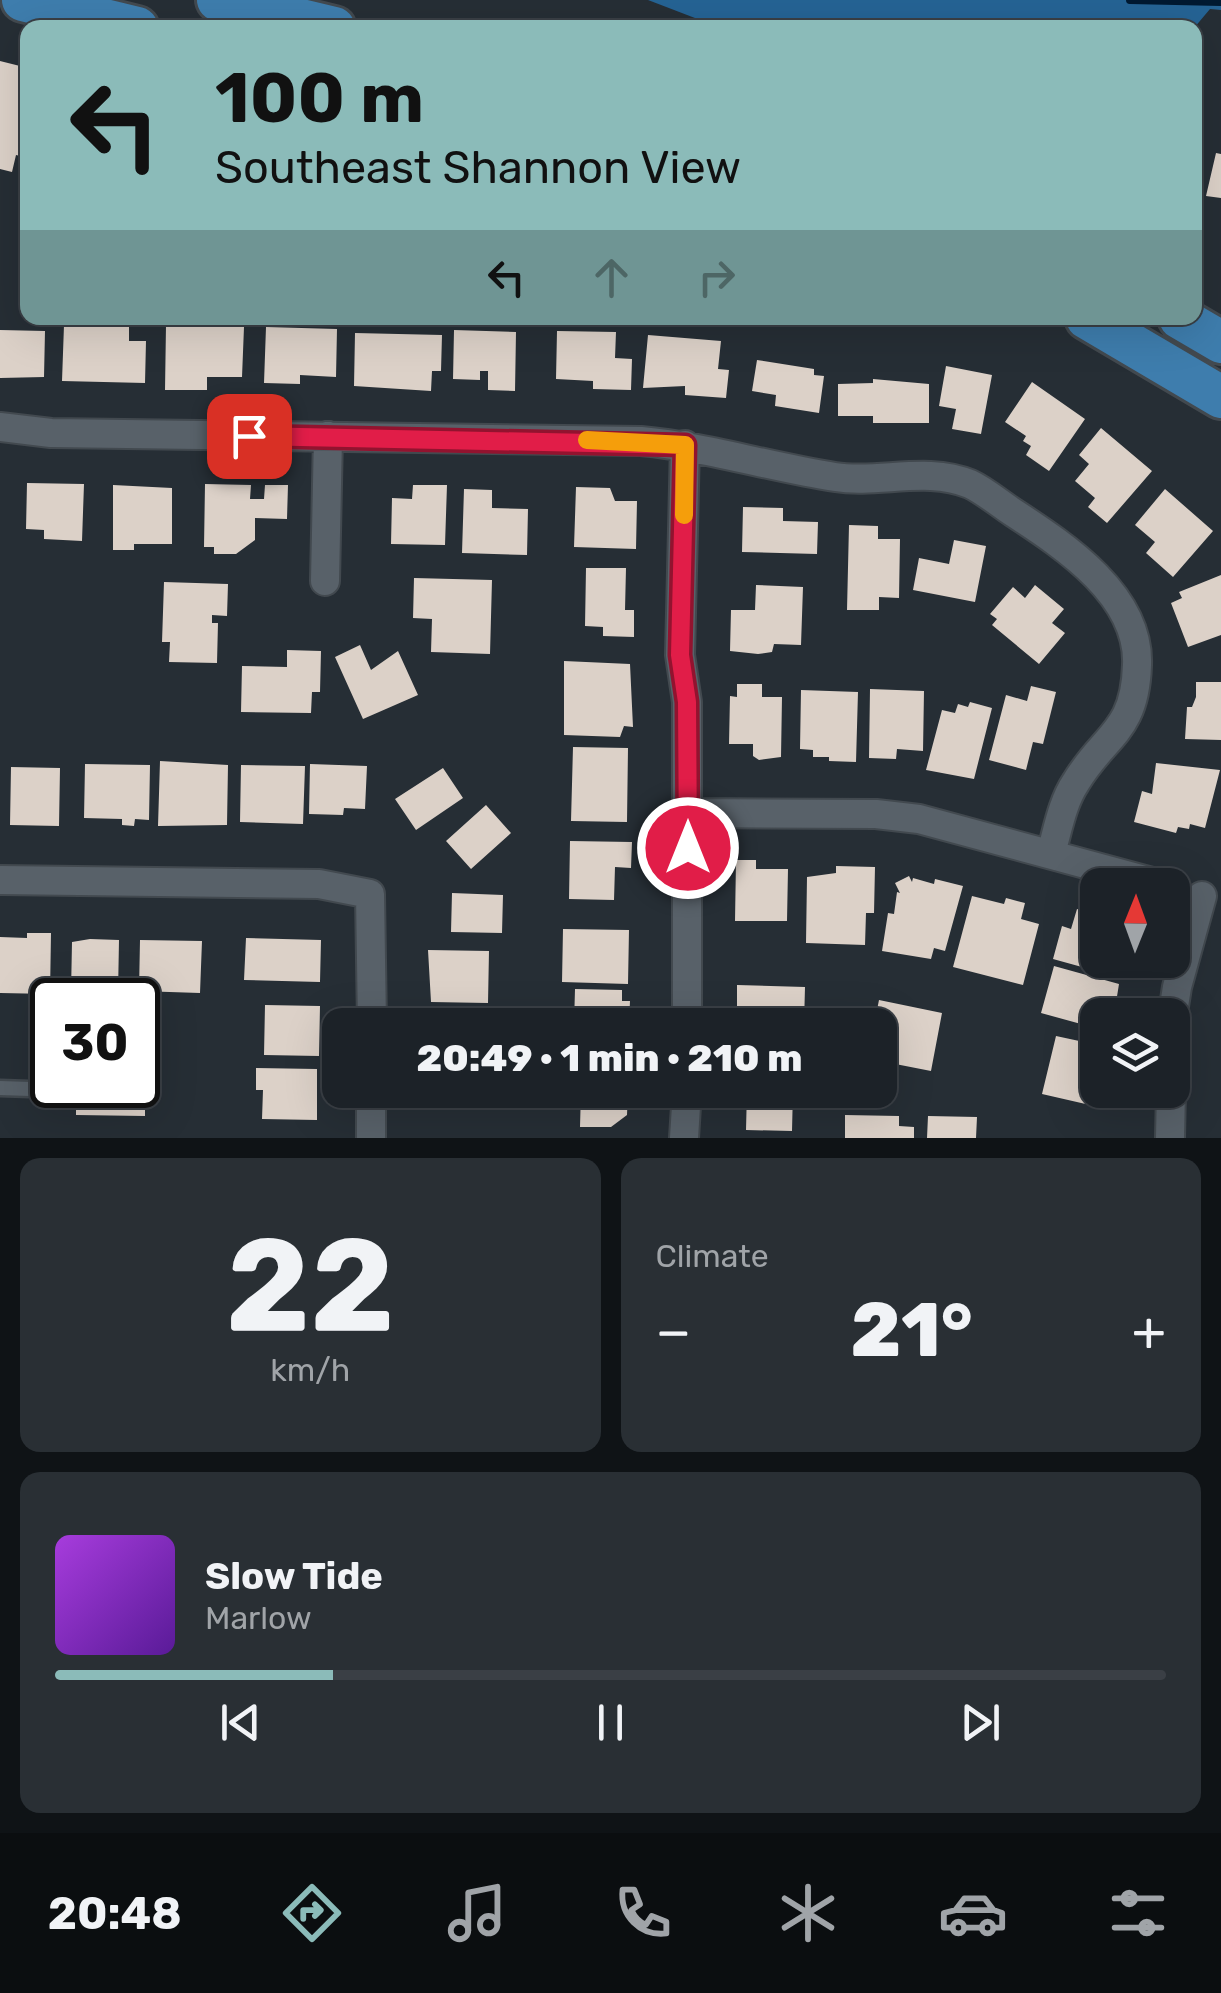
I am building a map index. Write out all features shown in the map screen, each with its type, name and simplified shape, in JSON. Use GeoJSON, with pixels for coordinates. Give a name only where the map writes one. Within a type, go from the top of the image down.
{"type":"FeatureCollection","features":[{"type":"Feature","properties":{"kind":"main road"},"geometry":{"type":"LineString","coordinates":[[23,0],[104,20]]}},
{"type":"Feature","properties":{"kind":"main road"},"geometry":{"type":"LineString","coordinates":[[218,0],[301,20]]}},
{"type":"Feature","properties":{"kind":"main road"},"geometry":{"type":"LineString","coordinates":[[1099,325],[1221,396]]}},
{"type":"Feature","properties":{"kind":"main road"},"geometry":{"type":"LineString","coordinates":[[1192,325],[1221,342]]}},
{"type":"Feature","properties":{"kind":"street"},"geometry":{"type":"LineString","coordinates":[[0,428],[52,433],[685,445],[838,478],[942,476],[972,484],[1048,535],[1104,584],[1134,632],[1138,664],[1130,712],[1115,739],[1077,780],[1064,806],[1051,853]]}},
{"type":"Feature","properties":{"kind":"street"},"geometry":{"type":"LineString","coordinates":[[325,581],[328,436]]}},
{"type":"Feature","properties":{"kind":"street"},"geometry":{"type":"LineString","coordinates":[[685,445],[680,655],[687,702],[687,1008]]}},
{"type":"Feature","properties":{"kind":"street"},"geometry":{"type":"LineString","coordinates":[[688,813],[876,814],[920,819],[1104,868]]}},
{"type":"Feature","properties":{"kind":"street"},"geometry":{"type":"LineString","coordinates":[[0,880],[319,884],[370,894],[372,1008]]}},
{"type":"Feature","properties":{"kind":"street"},"geometry":{"type":"LineString","coordinates":[[1179,998],[1212,898]]}},
{"type":"Feature","properties":{"kind":"street"},"geometry":{"type":"LineString","coordinates":[[371,1138],[372,1108]]}},
{"type":"Feature","properties":{"kind":"street"},"geometry":{"type":"LineString","coordinates":[[684,1138],[685,1108]]}},
{"type":"Feature","properties":{"kind":"street"},"geometry":{"type":"LineString","coordinates":[[1170,1138],[1171,1108]]}},
{"type":"Feature","properties":{"kind":"lane"},"geometry":{"type":"LineString","coordinates":[[0,1088],[30,1089]]}},
{"type":"Feature","properties":{"kind":"shaded area"},"geometry":{"type":"Polygon","coordinates":[[[648,0],[1221,0],[1221,10],[1210,9],[1201,20],[700,20],[648,0]]]}},
{"type":"Feature","properties":{"kind":"building"},"geometry":{"type":"Polygon","coordinates":[[[0,61],[20,66],[20,156],[16,155],[12,172],[0,169],[0,61]]]}},
{"type":"Feature","properties":{"kind":"building"},"geometry":{"type":"Polygon","coordinates":[[[1216,153],[1221,154],[1221,198],[1206,196],[1216,153]]]}},
{"type":"Feature","properties":{"kind":"building"},"geometry":{"type":"Polygon","coordinates":[[[64,325],[129,326],[129,341],[146,341],[145,383],[62,381],[64,325]]]}},
{"type":"Feature","properties":{"kind":"building"},"geometry":{"type":"Polygon","coordinates":[[[166,325],[244,327],[242,377],[207,377],[207,390],[165,390],[166,325]]]}},
{"type":"Feature","properties":{"kind":"building"},"geometry":{"type":"Polygon","coordinates":[[[266,327],[337,329],[336,377],[300,375],[300,384],[264,383],[266,327]]]}},
{"type":"Feature","properties":{"kind":"building"},"geometry":{"type":"Polygon","coordinates":[[[0,330],[45,331],[44,377],[0,378],[0,330]]]}},
{"type":"Feature","properties":{"kind":"building"},"geometry":{"type":"Polygon","coordinates":[[[454,330],[516,332],[515,391],[488,390],[488,371],[480,371],[480,380],[453,379],[454,330]]]}},
{"type":"Feature","properties":{"kind":"building"},"geometry":{"type":"Polygon","coordinates":[[[557,331],[616,332],[615,358],[632,359],[631,390],[593,389],[593,381],[556,379],[557,331]]]}},
{"type":"Feature","properties":{"kind":"building"},"geometry":{"type":"Polygon","coordinates":[[[355,333],[442,335],[441,371],[432,371],[431,391],[354,386],[355,333]]]}},
{"type":"Feature","properties":{"kind":"building"},"geometry":{"type":"Polygon","coordinates":[[[648,335],[721,341],[718,369],[729,370],[726,398],[685,395],[685,386],[643,388],[648,335]]]}},
{"type":"Feature","properties":{"kind":"building"},"geometry":{"type":"Polygon","coordinates":[[[757,360],[814,369],[814,375],[824,376],[819,413],[775,406],[776,395],[752,391],[757,360]]]}},
{"type":"Feature","properties":{"kind":"building"},"geometry":{"type":"Polygon","coordinates":[[[946,366],[992,375],[981,434],[952,429],[956,409],[939,406],[946,366]]]}},
{"type":"Feature","properties":{"kind":"building"},"geometry":{"type":"Polygon","coordinates":[[[873,379],[929,384],[929,423],[873,423],[873,416],[838,416],[838,384],[873,383],[873,379]]]}},
{"type":"Feature","properties":{"kind":"building"},"geometry":{"type":"Polygon","coordinates":[[[1032,382],[1085,419],[1049,471],[1026,455],[1031,446],[1023,441],[1026,436],[1005,422],[1032,382]]]}},
{"type":"Feature","properties":{"kind":"building"},"geometry":{"type":"Polygon","coordinates":[[[1101,428],[1152,471],[1107,523],[1088,507],[1095,498],[1075,481],[1089,464],[1079,455],[1101,428]]]}},
{"type":"Feature","properties":{"kind":"building"},"geometry":{"type":"Polygon","coordinates":[[[27,483],[84,484],[82,541],[44,539],[44,530],[26,529],[27,483]]]}},
{"type":"Feature","properties":{"kind":"building"},"geometry":{"type":"Polygon","coordinates":[[[205,484],[251,485],[250,499],[264,499],[265,485],[288,485],[287,519],[255,518],[255,540],[236,554],[214,554],[214,547],[204,547],[205,484]]]}},
{"type":"Feature","properties":{"kind":"building"},"geometry":{"type":"Polygon","coordinates":[[[113,485],[172,488],[172,544],[134,544],[134,550],[113,550],[113,485]]]}},
{"type":"Feature","properties":{"kind":"building"},"geometry":{"type":"Polygon","coordinates":[[[413,485],[447,485],[445,545],[391,544],[392,498],[412,499],[413,485]]]}},
{"type":"Feature","properties":{"kind":"building"},"geometry":{"type":"Polygon","coordinates":[[[576,487],[610,488],[615,501],[637,501],[636,549],[574,547],[576,487]]]}},
{"type":"Feature","properties":{"kind":"building"},"geometry":{"type":"Polygon","coordinates":[[[464,489],[492,490],[492,508],[528,509],[527,555],[462,553],[464,489]]]}},
{"type":"Feature","properties":{"kind":"building"},"geometry":{"type":"Polygon","coordinates":[[[1165,489],[1213,531],[1173,577],[1146,553],[1155,542],[1135,525],[1165,489]]]}},
{"type":"Feature","properties":{"kind":"building"},"geometry":{"type":"Polygon","coordinates":[[[743,507],[783,508],[783,521],[818,522],[817,554],[742,552],[743,507]]]}},
{"type":"Feature","properties":{"kind":"building"},"geometry":{"type":"Polygon","coordinates":[[[849,525],[878,526],[878,539],[900,539],[899,598],[879,597],[879,610],[847,610],[849,525]]]}},
{"type":"Feature","properties":{"kind":"building"},"geometry":{"type":"Polygon","coordinates":[[[954,540],[986,546],[975,602],[913,590],[919,558],[949,564],[954,540]]]}},
{"type":"Feature","properties":{"kind":"building"},"geometry":{"type":"Polygon","coordinates":[[[586,568],[626,568],[625,610],[634,610],[634,637],[603,636],[603,627],[585,626],[586,568]]]}},
{"type":"Feature","properties":{"kind":"building"},"geometry":{"type":"Polygon","coordinates":[[[1221,575],[1221,635],[1188,647],[1171,603],[1182,598],[1179,592],[1221,575]]]}},
{"type":"Feature","properties":{"kind":"building"},"geometry":{"type":"Polygon","coordinates":[[[414,578],[492,580],[490,654],[431,652],[432,619],[413,618],[414,578]]]}},
{"type":"Feature","properties":{"kind":"building"},"geometry":{"type":"Polygon","coordinates":[[[164,582],[228,584],[227,616],[212,615],[212,623],[218,623],[217,663],[169,662],[170,642],[162,642],[164,582]]]}},
{"type":"Feature","properties":{"kind":"building"},"geometry":{"type":"Polygon","coordinates":[[[756,585],[803,587],[801,645],[774,644],[772,652],[758,654],[730,651],[731,610],[755,610],[756,585]]]}},
{"type":"Feature","properties":{"kind":"building"},"geometry":{"type":"Polygon","coordinates":[[[1035,585],[1064,609],[1052,623],[1065,633],[1039,664],[992,625],[997,619],[990,614],[1013,587],[1025,598],[1035,585]]]}},
{"type":"Feature","properties":{"kind":"building"},"geometry":{"type":"Polygon","coordinates":[[[360,645],[371,670],[398,651],[418,695],[363,719],[335,657],[360,645]]]}},
{"type":"Feature","properties":{"kind":"building"},"geometry":{"type":"Polygon","coordinates":[[[287,650],[321,651],[320,692],[312,692],[311,713],[241,712],[242,666],[287,667],[287,650]]]}},
{"type":"Feature","properties":{"kind":"building"},"geometry":{"type":"Polygon","coordinates":[[[564,661],[630,664],[633,727],[624,726],[620,737],[564,735],[564,661]]]}},
{"type":"Feature","properties":{"kind":"building"},"geometry":{"type":"Polygon","coordinates":[[[1196,682],[1221,682],[1221,740],[1185,739],[1187,707],[1192,707],[1196,697],[1196,682]]]}},
{"type":"Feature","properties":{"kind":"building"},"geometry":{"type":"Polygon","coordinates":[[[737,684],[762,684],[762,697],[782,697],[781,757],[759,760],[753,756],[753,744],[729,744],[730,696],[737,697],[737,684]]]}},
{"type":"Feature","properties":{"kind":"building"},"geometry":{"type":"Polygon","coordinates":[[[1031,686],[1056,692],[1043,744],[1033,742],[1026,770],[989,760],[1006,695],[1027,701],[1031,686]]]}},
{"type":"Feature","properties":{"kind":"building"},"geometry":{"type":"Polygon","coordinates":[[[870,689],[924,691],[923,751],[897,749],[896,759],[869,758],[870,689]]]}},
{"type":"Feature","properties":{"kind":"building"},"geometry":{"type":"Polygon","coordinates":[[[801,690],[858,692],[856,762],[829,761],[829,757],[813,757],[813,750],[800,749],[801,690]]]}},
{"type":"Feature","properties":{"kind":"building"},"geometry":{"type":"Polygon","coordinates":[[[970,702],[992,708],[974,779],[926,770],[942,710],[955,713],[958,704],[968,707],[970,702]]]}},
{"type":"Feature","properties":{"kind":"building"},"geometry":{"type":"Polygon","coordinates":[[[573,747],[628,748],[627,822],[571,821],[573,747]]]}},
{"type":"Feature","properties":{"kind":"building"},"geometry":{"type":"Polygon","coordinates":[[[160,761],[228,765],[227,825],[158,826],[160,761]]]}},
{"type":"Feature","properties":{"kind":"building"},"geometry":{"type":"Polygon","coordinates":[[[1156,763],[1220,770],[1205,828],[1190,824],[1189,829],[1178,827],[1176,833],[1134,822],[1142,791],[1152,794],[1156,763]]]}},
{"type":"Feature","properties":{"kind":"building"},"geometry":{"type":"Polygon","coordinates":[[[85,764],[150,765],[149,820],[135,819],[134,826],[122,825],[122,819],[84,818],[85,764]]]}},
{"type":"Feature","properties":{"kind":"building"},"geometry":{"type":"Polygon","coordinates":[[[310,764],[367,766],[365,809],[344,808],[343,815],[309,814],[310,764]]]}},
{"type":"Feature","properties":{"kind":"building"},"geometry":{"type":"Polygon","coordinates":[[[241,765],[305,766],[303,824],[240,822],[241,765]]]}},
{"type":"Feature","properties":{"kind":"building"},"geometry":{"type":"Polygon","coordinates":[[[11,767],[60,768],[59,826],[10,825],[11,767]]]}},
{"type":"Feature","properties":{"kind":"building"},"geometry":{"type":"Polygon","coordinates":[[[443,768],[463,798],[416,830],[395,799],[443,768]]]}},
{"type":"Feature","properties":{"kind":"building"},"geometry":{"type":"Polygon","coordinates":[[[486,805],[511,833],[471,869],[446,841],[486,805]]]}},
{"type":"Feature","properties":{"kind":"building"},"geometry":{"type":"Polygon","coordinates":[[[570,841],[632,842],[631,868],[615,867],[614,900],[569,899],[570,841]]]}},
{"type":"Feature","properties":{"kind":"building"},"geometry":{"type":"Polygon","coordinates":[[[736,860],[756,860],[756,869],[788,869],[787,921],[735,921],[736,860]]]}},
{"type":"Feature","properties":{"kind":"building"},"geometry":{"type":"Polygon","coordinates":[[[836,866],[875,867],[874,913],[866,913],[865,945],[806,943],[807,877],[836,873],[836,866]]]}},
{"type":"Feature","properties":{"kind":"building"},"geometry":{"type":"Polygon","coordinates":[[[909,876],[912,882],[913,878],[934,884],[935,879],[963,886],[945,951],[934,948],[931,959],[882,951],[888,913],[894,914],[897,892],[900,893],[895,883],[909,876]]]}},
{"type":"Feature","properties":{"kind":"building"},"geometry":{"type":"Polygon","coordinates":[[[452,893],[503,895],[502,933],[451,932],[452,893]]]}},
{"type":"Feature","properties":{"kind":"building"},"geometry":{"type":"Polygon","coordinates":[[[972,896],[1004,904],[1006,898],[1025,903],[1021,919],[1039,924],[1023,985],[953,967],[972,896]]]}},
{"type":"Feature","properties":{"kind":"building"},"geometry":{"type":"Polygon","coordinates":[[[1077,909],[1080,910],[1080,966],[1053,959],[1062,926],[1071,929],[1077,909]]]}},
{"type":"Feature","properties":{"kind":"building"},"geometry":{"type":"Polygon","coordinates":[[[563,929],[629,930],[628,984],[562,982],[563,929]]]}},
{"type":"Feature","properties":{"kind":"building"},"geometry":{"type":"Polygon","coordinates":[[[27,933],[51,933],[50,978],[30,978],[30,994],[0,993],[0,937],[27,938],[27,933]]]}},
{"type":"Feature","properties":{"kind":"building"},"geometry":{"type":"Polygon","coordinates":[[[246,938],[321,940],[320,982],[244,980],[246,938]]]}},
{"type":"Feature","properties":{"kind":"building"},"geometry":{"type":"Polygon","coordinates":[[[119,940],[118,978],[71,978],[72,942],[119,940]]]}},
{"type":"Feature","properties":{"kind":"building"},"geometry":{"type":"Polygon","coordinates":[[[140,940],[202,941],[200,993],[160,992],[160,978],[139,978],[140,940]]]}},
{"type":"Feature","properties":{"kind":"building"},"geometry":{"type":"Polygon","coordinates":[[[428,950],[489,951],[488,1003],[431,1002],[428,950]]]}},
{"type":"Feature","properties":{"kind":"building"},"geometry":{"type":"Polygon","coordinates":[[[1054,966],[1080,973],[1080,978],[1119,984],[1117,998],[1080,998],[1080,1024],[1041,1013],[1054,966]]]}},
{"type":"Feature","properties":{"kind":"building"},"geometry":{"type":"Polygon","coordinates":[[[737,985],[805,987],[804,1008],[737,1008],[737,985]]]}},
{"type":"Feature","properties":{"kind":"building"},"geometry":{"type":"Polygon","coordinates":[[[575,989],[622,990],[622,1001],[630,1001],[630,1008],[574,1008],[575,989]]]}},
{"type":"Feature","properties":{"kind":"building"},"geometry":{"type":"Polygon","coordinates":[[[879,1000],[942,1013],[931,1071],[897,1064],[897,1008],[877,1008],[879,1000]]]}},
{"type":"Feature","properties":{"kind":"building"},"geometry":{"type":"Polygon","coordinates":[[[265,1005],[320,1006],[319,1056],[264,1055],[265,1005]]]}},
{"type":"Feature","properties":{"kind":"building"},"geometry":{"type":"Polygon","coordinates":[[[1056,1036],[1080,1041],[1080,1103],[1042,1094],[1056,1036]]]}},
{"type":"Feature","properties":{"kind":"building"},"geometry":{"type":"Polygon","coordinates":[[[256,1068],[317,1069],[317,1120],[262,1119],[263,1090],[256,1090],[256,1068]]]}},
{"type":"Feature","properties":{"kind":"building"},"geometry":{"type":"Polygon","coordinates":[[[76,1108],[145,1108],[145,1116],[76,1115],[76,1108]]]}},
{"type":"Feature","properties":{"kind":"building"},"geometry":{"type":"Polygon","coordinates":[[[581,1108],[627,1108],[627,1115],[611,1127],[580,1127],[581,1108]]]}},
{"type":"Feature","properties":{"kind":"building"},"geometry":{"type":"Polygon","coordinates":[[[747,1108],[793,1108],[792,1131],[746,1130],[747,1108]]]}},
{"type":"Feature","properties":{"kind":"building"},"geometry":{"type":"Polygon","coordinates":[[[845,1115],[899,1116],[899,1126],[914,1127],[914,1138],[845,1138],[845,1115]]]}},
{"type":"Feature","properties":{"kind":"building"},"geometry":{"type":"Polygon","coordinates":[[[928,1116],[977,1117],[976,1138],[927,1138],[928,1116]]]}},
{"type":"Feature","properties":{"kind":"waterway"},"geometry":{"type":"LineString","coordinates":[[1130,0],[1221,2]]}},
{"type":"Feature","properties":{"kind":"slow traffic"},"geometry":{"type":"LineString","coordinates":[[587,440],[685,445],[684,515]]}},
{"type":"Feature","properties":{"kind":"route"},"geometry":{"type":"LineString","coordinates":[[249,436],[641,441],[685,445],[680,655],[687,702],[688,848]]}}]}
